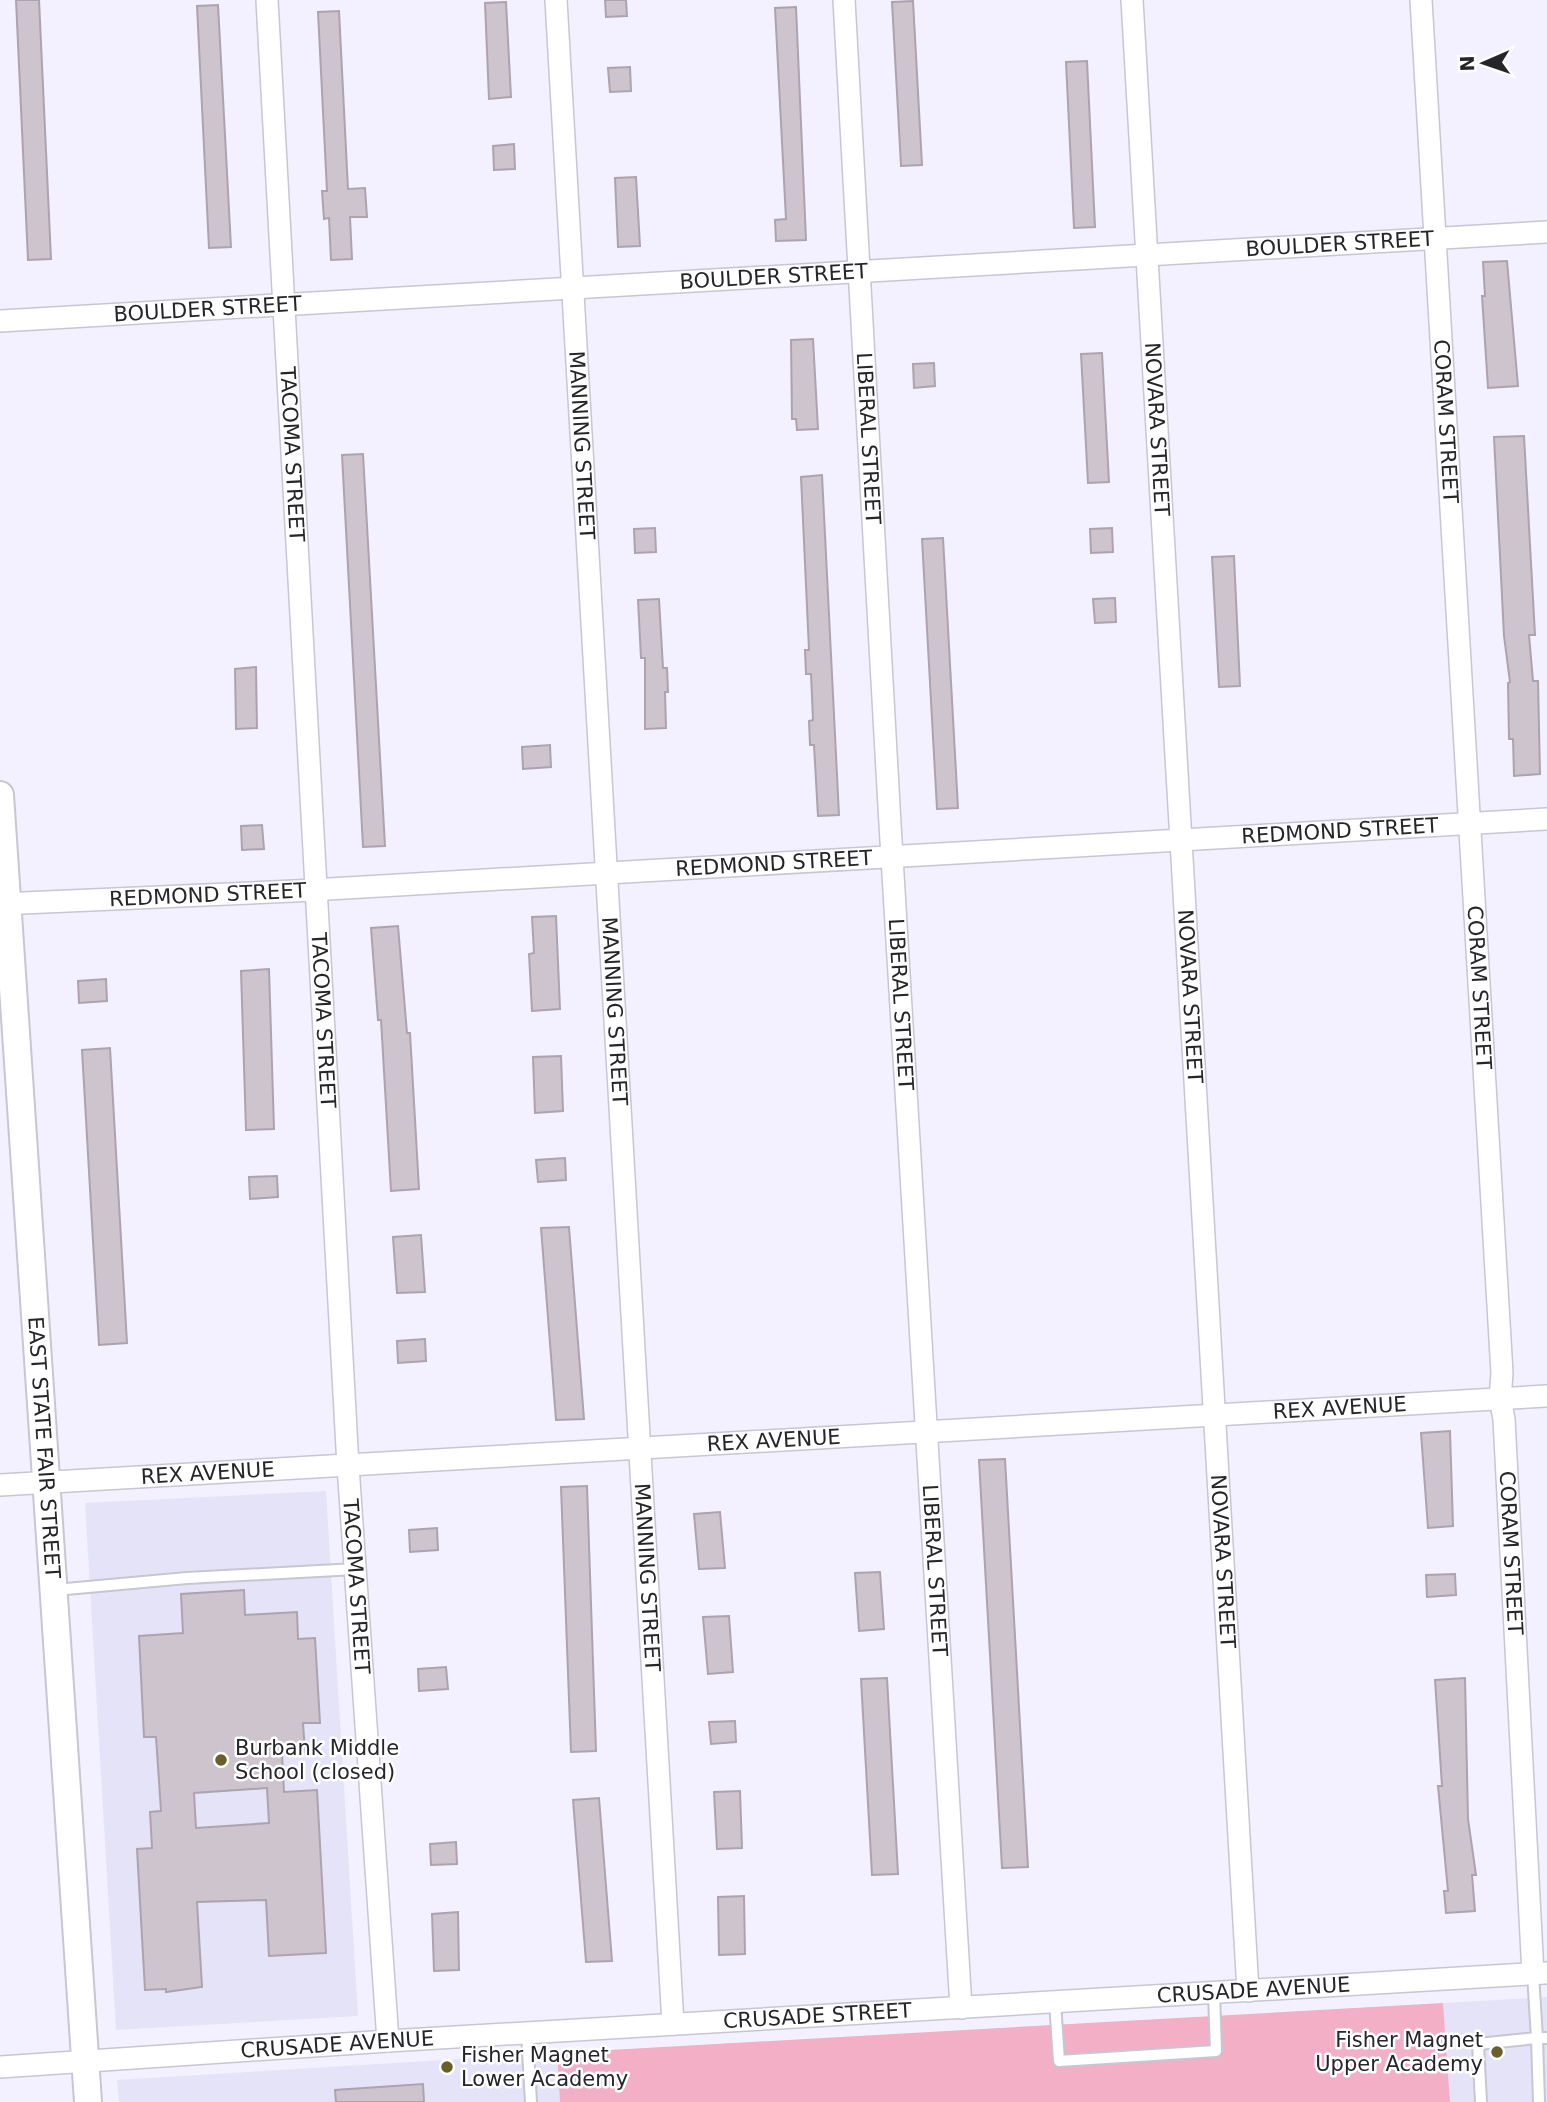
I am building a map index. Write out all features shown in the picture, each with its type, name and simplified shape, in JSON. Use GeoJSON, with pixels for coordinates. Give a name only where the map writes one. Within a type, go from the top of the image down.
{"type":"FeatureCollection","features":[{"type":"Feature","properties":{"kind":"street","name":"TACOMA STREET"},"geometry":{"type":"LineString","coordinates":[[267,0],[348,1466],[388,2041]]}},
{"type":"Feature","properties":{"kind":"street","name":"MANNING STREET"},"geometry":{"type":"LineString","coordinates":[[556,0],[604,873],[673,2024]]}},
{"type":"Feature","properties":{"kind":"street","name":"LIBERAL STREET"},"geometry":{"type":"LineString","coordinates":[[844,0],[961,2008]]}},
{"type":"Feature","properties":{"kind":"street","name":"NOVARA STREET"},"geometry":{"type":"LineString","coordinates":[[1132,0],[1248,1991]]}},
{"type":"Feature","properties":{"kind":"street","name":"CORAM STREET"},"geometry":{"type":"LineString","coordinates":[[1421,0],[1467,823],[1502,1373],[1500,1399],[1504,1419],[1540,1974]]}},
{"type":"Feature","properties":{"kind":"street","name":"BOULDER STREET"},"geometry":{"type":"LineString","coordinates":[[0,321],[1547,232]]}},
{"type":"Feature","properties":{"kind":"street","name":"EAST STATE FAIR STREET"},"geometry":{"type":"LineString","coordinates":[[0,795],[4,904],[48,1482],[88,2102]]}},
{"type":"Feature","properties":{"kind":"street","name":"REDMOND STREET"},"geometry":{"type":"LineString","coordinates":[[4,904],[315,890],[1547,819]]}},
{"type":"Feature","properties":{"kind":"street","name":"REX AVENUE"},"geometry":{"type":"LineString","coordinates":[[0,1485],[1547,1396]]}},
{"type":"Feature","properties":{"kind":"street","name":"CRUSADE AVENUE"},"geometry":{"type":"LineString","coordinates":[[961,2008],[1540,1974]]}},
{"type":"Feature","properties":{"kind":"street","name":"CRUSADE STREET"},"geometry":{"type":"LineString","coordinates":[[673,2024],[961,2008]]}},
{"type":"Feature","properties":{"kind":"street","name":"CRUSADE AVENUE"},"geometry":{"type":"LineString","coordinates":[[0,2067],[673,2024]]}},
{"type":"Feature","properties":{"kind":"lane"},"geometry":{"type":"LineString","coordinates":[[55,1590],[187,1578],[356,1569]]}},
{"type":"Feature","properties":{"kind":"lane"},"geometry":{"type":"LineString","coordinates":[[1539,2102],[1542,2038],[1540,1974]]}},
{"type":"Feature","properties":{"kind":"lane"},"geometry":{"type":"LineString","coordinates":[[1055,2002],[1059,2061],[1216,2051],[1213,1993]]}},
{"type":"Feature","properties":{"kind":"lane"},"geometry":{"type":"LineString","coordinates":[[527,2033],[531,2102]]}},
{"type":"Feature","properties":{"kind":"lane"},"geometry":{"type":"LineString","coordinates":[[1481,2102],[1478,2044],[1542,2038]]}},
{"type":"Feature","properties":{"kind":"shaded area","name":"Burbank Middle School (closed)"},"geometry":{"type":"Polygon","coordinates":[[[326,1491],[358,2016],[116,2030],[85,1503],[326,1491]]]}},
{"type":"Feature","properties":{"kind":"shaded area","name":"Fisher Magnet Upper Academy"},"geometry":{"type":"Polygon","coordinates":[[[1547,1997],[1547,2102],[1450,2102],[1443,2003],[1547,1997]]]}},
{"type":"Feature","properties":{"kind":"shaded area"},"geometry":{"type":"Polygon","coordinates":[[[1443,2003],[1450,2102],[560,2102],[557,2053],[1443,2003]]]}},
{"type":"Feature","properties":{"kind":"shaded area","name":"Fisher Magnet Lower Academy"},"geometry":{"type":"Polygon","coordinates":[[[557,2053],[560,2102],[119,2102],[117,2080],[557,2053]]]}},
{"type":"Feature","properties":{"kind":"building"},"geometry":{"type":"Polygon","coordinates":[[[16,0],[39,0],[51,259],[28,260],[16,0]]]}},
{"type":"Feature","properties":{"kind":"building"},"geometry":{"type":"Polygon","coordinates":[[[605,0],[626,0],[627,16],[606,17],[605,0]]]}},
{"type":"Feature","properties":{"kind":"building"},"geometry":{"type":"Polygon","coordinates":[[[913,1],[922,165],[901,166],[892,2],[913,1]]]}},
{"type":"Feature","properties":{"kind":"building"},"geometry":{"type":"Polygon","coordinates":[[[506,2],[511,97],[489,99],[485,3],[506,2]]]}},
{"type":"Feature","properties":{"kind":"building"},"geometry":{"type":"Polygon","coordinates":[[[218,5],[231,247],[209,248],[197,6],[218,5]]]}},
{"type":"Feature","properties":{"kind":"building"},"geometry":{"type":"Polygon","coordinates":[[[796,7],[806,240],[776,241],[775,220],[786,219],[775,8],[796,7]]]}},
{"type":"Feature","properties":{"kind":"building"},"geometry":{"type":"Polygon","coordinates":[[[339,11],[348,189],[365,188],[367,217],[350,217],[352,259],[331,260],[329,218],[324,219],[322,191],[327,191],[318,12],[339,11]]]}},
{"type":"Feature","properties":{"kind":"building"},"geometry":{"type":"Polygon","coordinates":[[[1087,61],[1095,227],[1074,228],[1066,62],[1087,61]]]}},
{"type":"Feature","properties":{"kind":"building"},"geometry":{"type":"Polygon","coordinates":[[[630,67],[631,91],[610,92],[608,68],[630,67]]]}},
{"type":"Feature","properties":{"kind":"building"},"geometry":{"type":"Polygon","coordinates":[[[514,144],[515,169],[494,170],[493,146],[514,144]]]}},
{"type":"Feature","properties":{"kind":"building"},"geometry":{"type":"Polygon","coordinates":[[[636,177],[640,246],[618,247],[615,178],[636,177]]]}},
{"type":"Feature","properties":{"kind":"building"},"geometry":{"type":"Polygon","coordinates":[[[1507,261],[1518,386],[1488,388],[1482,296],[1485,296],[1483,262],[1507,261]]]}},
{"type":"Feature","properties":{"kind":"building"},"geometry":{"type":"Polygon","coordinates":[[[813,339],[818,429],[797,430],[796,419],[792,419],[791,340],[813,339]]]}},
{"type":"Feature","properties":{"kind":"building"},"geometry":{"type":"Polygon","coordinates":[[[1102,353],[1109,482],[1088,483],[1081,354],[1102,353]]]}},
{"type":"Feature","properties":{"kind":"building"},"geometry":{"type":"Polygon","coordinates":[[[934,363],[935,386],[914,388],[913,364],[934,363]]]}},
{"type":"Feature","properties":{"kind":"building"},"geometry":{"type":"Polygon","coordinates":[[[1524,436],[1535,635],[1529,635],[1533,681],[1538,681],[1540,774],[1514,776],[1513,739],[1509,739],[1510,682],[1504,636],[1494,437],[1524,436]]]}},
{"type":"Feature","properties":{"kind":"building"},"geometry":{"type":"Polygon","coordinates":[[[363,454],[385,846],[363,847],[342,455],[363,454]]]}},
{"type":"Feature","properties":{"kind":"building"},"geometry":{"type":"Polygon","coordinates":[[[822,475],[839,815],[818,816],[814,745],[810,745],[809,721],[813,720],[811,674],[806,674],[805,650],[809,650],[801,477],[822,475]]]}},
{"type":"Feature","properties":{"kind":"building"},"geometry":{"type":"Polygon","coordinates":[[[655,528],[656,552],[635,553],[634,529],[655,528]]]}},
{"type":"Feature","properties":{"kind":"building"},"geometry":{"type":"Polygon","coordinates":[[[1112,528],[1113,552],[1091,553],[1090,529],[1112,528]]]}},
{"type":"Feature","properties":{"kind":"building"},"geometry":{"type":"Polygon","coordinates":[[[943,538],[958,808],[937,809],[922,539],[943,538]]]}},
{"type":"Feature","properties":{"kind":"building"},"geometry":{"type":"Polygon","coordinates":[[[1234,556],[1240,686],[1219,687],[1212,557],[1234,556]]]}},
{"type":"Feature","properties":{"kind":"building"},"geometry":{"type":"Polygon","coordinates":[[[1115,598],[1116,622],[1095,623],[1093,599],[1115,598]]]}},
{"type":"Feature","properties":{"kind":"building"},"geometry":{"type":"Polygon","coordinates":[[[659,599],[663,668],[667,668],[666,728],[645,729],[645,658],[641,658],[638,600],[659,599]]]}},
{"type":"Feature","properties":{"kind":"building"},"geometry":{"type":"Polygon","coordinates":[[[256,667],[257,728],[236,729],[235,669],[256,667]]]}},
{"type":"Feature","properties":{"kind":"building"},"geometry":{"type":"Polygon","coordinates":[[[550,745],[551,767],[523,769],[522,747],[550,745]]]}},
{"type":"Feature","properties":{"kind":"building"},"geometry":{"type":"Polygon","coordinates":[[[262,825],[264,849],[242,850],[241,826],[262,825]]]}},
{"type":"Feature","properties":{"kind":"building"},"geometry":{"type":"Polygon","coordinates":[[[556,916],[560,1009],[532,1011],[529,954],[534,953],[532,917],[556,916]]]}},
{"type":"Feature","properties":{"kind":"building"},"geometry":{"type":"Polygon","coordinates":[[[398,926],[407,1033],[410,1033],[419,1189],[391,1191],[381,1020],[378,1020],[371,928],[398,926]]]}},
{"type":"Feature","properties":{"kind":"building"},"geometry":{"type":"Polygon","coordinates":[[[269,969],[274,1129],[246,1130],[241,971],[269,969]]]}},
{"type":"Feature","properties":{"kind":"building"},"geometry":{"type":"Polygon","coordinates":[[[106,979],[107,1001],[79,1003],[78,981],[106,979]]]}},
{"type":"Feature","properties":{"kind":"building"},"geometry":{"type":"Polygon","coordinates":[[[110,1048],[127,1343],[99,1345],[82,1050],[110,1048]]]}},
{"type":"Feature","properties":{"kind":"building"},"geometry":{"type":"Polygon","coordinates":[[[561,1056],[563,1111],[535,1113],[533,1057],[561,1056]]]}},
{"type":"Feature","properties":{"kind":"building"},"geometry":{"type":"Polygon","coordinates":[[[565,1158],[566,1180],[538,1182],[536,1160],[565,1158]]]}},
{"type":"Feature","properties":{"kind":"building"},"geometry":{"type":"Polygon","coordinates":[[[277,1176],[278,1197],[250,1199],[249,1177],[277,1176]]]}},
{"type":"Feature","properties":{"kind":"building"},"geometry":{"type":"Polygon","coordinates":[[[569,1227],[584,1419],[556,1420],[541,1228],[569,1227]]]}},
{"type":"Feature","properties":{"kind":"building"},"geometry":{"type":"Polygon","coordinates":[[[421,1235],[425,1292],[397,1293],[393,1237],[421,1235]]]}},
{"type":"Feature","properties":{"kind":"building"},"geometry":{"type":"Polygon","coordinates":[[[425,1339],[426,1361],[398,1363],[397,1341],[425,1339]]]}},
{"type":"Feature","properties":{"kind":"building"},"geometry":{"type":"Polygon","coordinates":[[[1450,1431],[1453,1526],[1428,1528],[1421,1433],[1450,1431]]]}},
{"type":"Feature","properties":{"kind":"building"},"geometry":{"type":"Polygon","coordinates":[[[1005,1459],[1028,1867],[1002,1868],[979,1460],[1005,1459]]]}},
{"type":"Feature","properties":{"kind":"building"},"geometry":{"type":"Polygon","coordinates":[[[587,1486],[596,1751],[571,1752],[561,1487],[587,1486]]]}},
{"type":"Feature","properties":{"kind":"building"},"geometry":{"type":"Polygon","coordinates":[[[720,1512],[725,1568],[699,1569],[694,1514],[720,1512]]]}},
{"type":"Feature","properties":{"kind":"building"},"geometry":{"type":"Polygon","coordinates":[[[437,1528],[438,1550],[410,1552],[409,1530],[437,1528]]]}},
{"type":"Feature","properties":{"kind":"building"},"geometry":{"type":"Polygon","coordinates":[[[880,1572],[884,1629],[859,1631],[855,1573],[880,1572]]]}},
{"type":"Feature","properties":{"kind":"building"},"geometry":{"type":"Polygon","coordinates":[[[1455,1574],[1456,1595],[1427,1597],[1426,1575],[1455,1574]]]}},
{"type":"Feature","properties":{"kind":"building"},"geometry":{"type":"Polygon","coordinates":[[[244,1590],[245,1615],[297,1612],[298,1639],[315,1638],[320,1723],[303,1723],[305,1752],[282,1754],[284,1792],[317,1790],[326,1953],[269,1956],[266,1900],[197,1902],[202,1987],[166,1992],[166,1989],[145,1990],[137,1849],[152,1848],[150,1812],[161,1811],[156,1737],[144,1737],[139,1636],[183,1633],[181,1594],[244,1590]],[[267,1788],[194,1793],[196,1828],[269,1823],[267,1788]]]}},
{"type":"Feature","properties":{"kind":"building"},"geometry":{"type":"Polygon","coordinates":[[[729,1616],[733,1672],[708,1674],[703,1617],[729,1616]]]}},
{"type":"Feature","properties":{"kind":"building"},"geometry":{"type":"Polygon","coordinates":[[[446,1667],[448,1689],[419,1691],[418,1669],[446,1667]]]}},
{"type":"Feature","properties":{"kind":"building"},"geometry":{"type":"Polygon","coordinates":[[[887,1678],[898,1874],[872,1875],[861,1679],[887,1678]]]}},
{"type":"Feature","properties":{"kind":"building"},"geometry":{"type":"Polygon","coordinates":[[[1465,1678],[1468,1819],[1476,1875],[1472,1875],[1475,1911],[1446,1913],[1444,1891],[1448,1891],[1438,1786],[1442,1786],[1435,1680],[1465,1678]]]}},
{"type":"Feature","properties":{"kind":"building"},"geometry":{"type":"Polygon","coordinates":[[[735,1721],[736,1742],[711,1744],[709,1722],[735,1721]]]}},
{"type":"Feature","properties":{"kind":"building"},"geometry":{"type":"Polygon","coordinates":[[[740,1791],[742,1848],[717,1849],[714,1792],[740,1791]]]}},
{"type":"Feature","properties":{"kind":"building"},"geometry":{"type":"Polygon","coordinates":[[[599,1798],[612,1961],[586,1962],[573,1800],[599,1798]]]}},
{"type":"Feature","properties":{"kind":"building"},"geometry":{"type":"Polygon","coordinates":[[[456,1842],[457,1864],[431,1865],[430,1844],[456,1842]]]}},
{"type":"Feature","properties":{"kind":"building"},"geometry":{"type":"Polygon","coordinates":[[[744,1896],[745,1954],[719,1955],[718,1897],[744,1896]]]}},
{"type":"Feature","properties":{"kind":"building"},"geometry":{"type":"Polygon","coordinates":[[[458,1912],[459,1970],[434,1971],[432,1914],[458,1912]]]}},
{"type":"Feature","properties":{"kind":"building"},"geometry":{"type":"Polygon","coordinates":[[[423,2084],[424,2102],[336,2102],[335,2090],[423,2084]]]}},
{"type":"Feature","properties":{"kind":"place","name":"Burbank Middle School (closed)"},"geometry":{"type":"Point","coordinates":[221,1760]}},
{"type":"Feature","properties":{"kind":"place","name":"Fisher Magnet Upper Academy"},"geometry":{"type":"Point","coordinates":[1497,2052]}},
{"type":"Feature","properties":{"kind":"place","name":"Fisher Magnet Lower Academy"},"geometry":{"type":"Point","coordinates":[447,2067]}}]}
